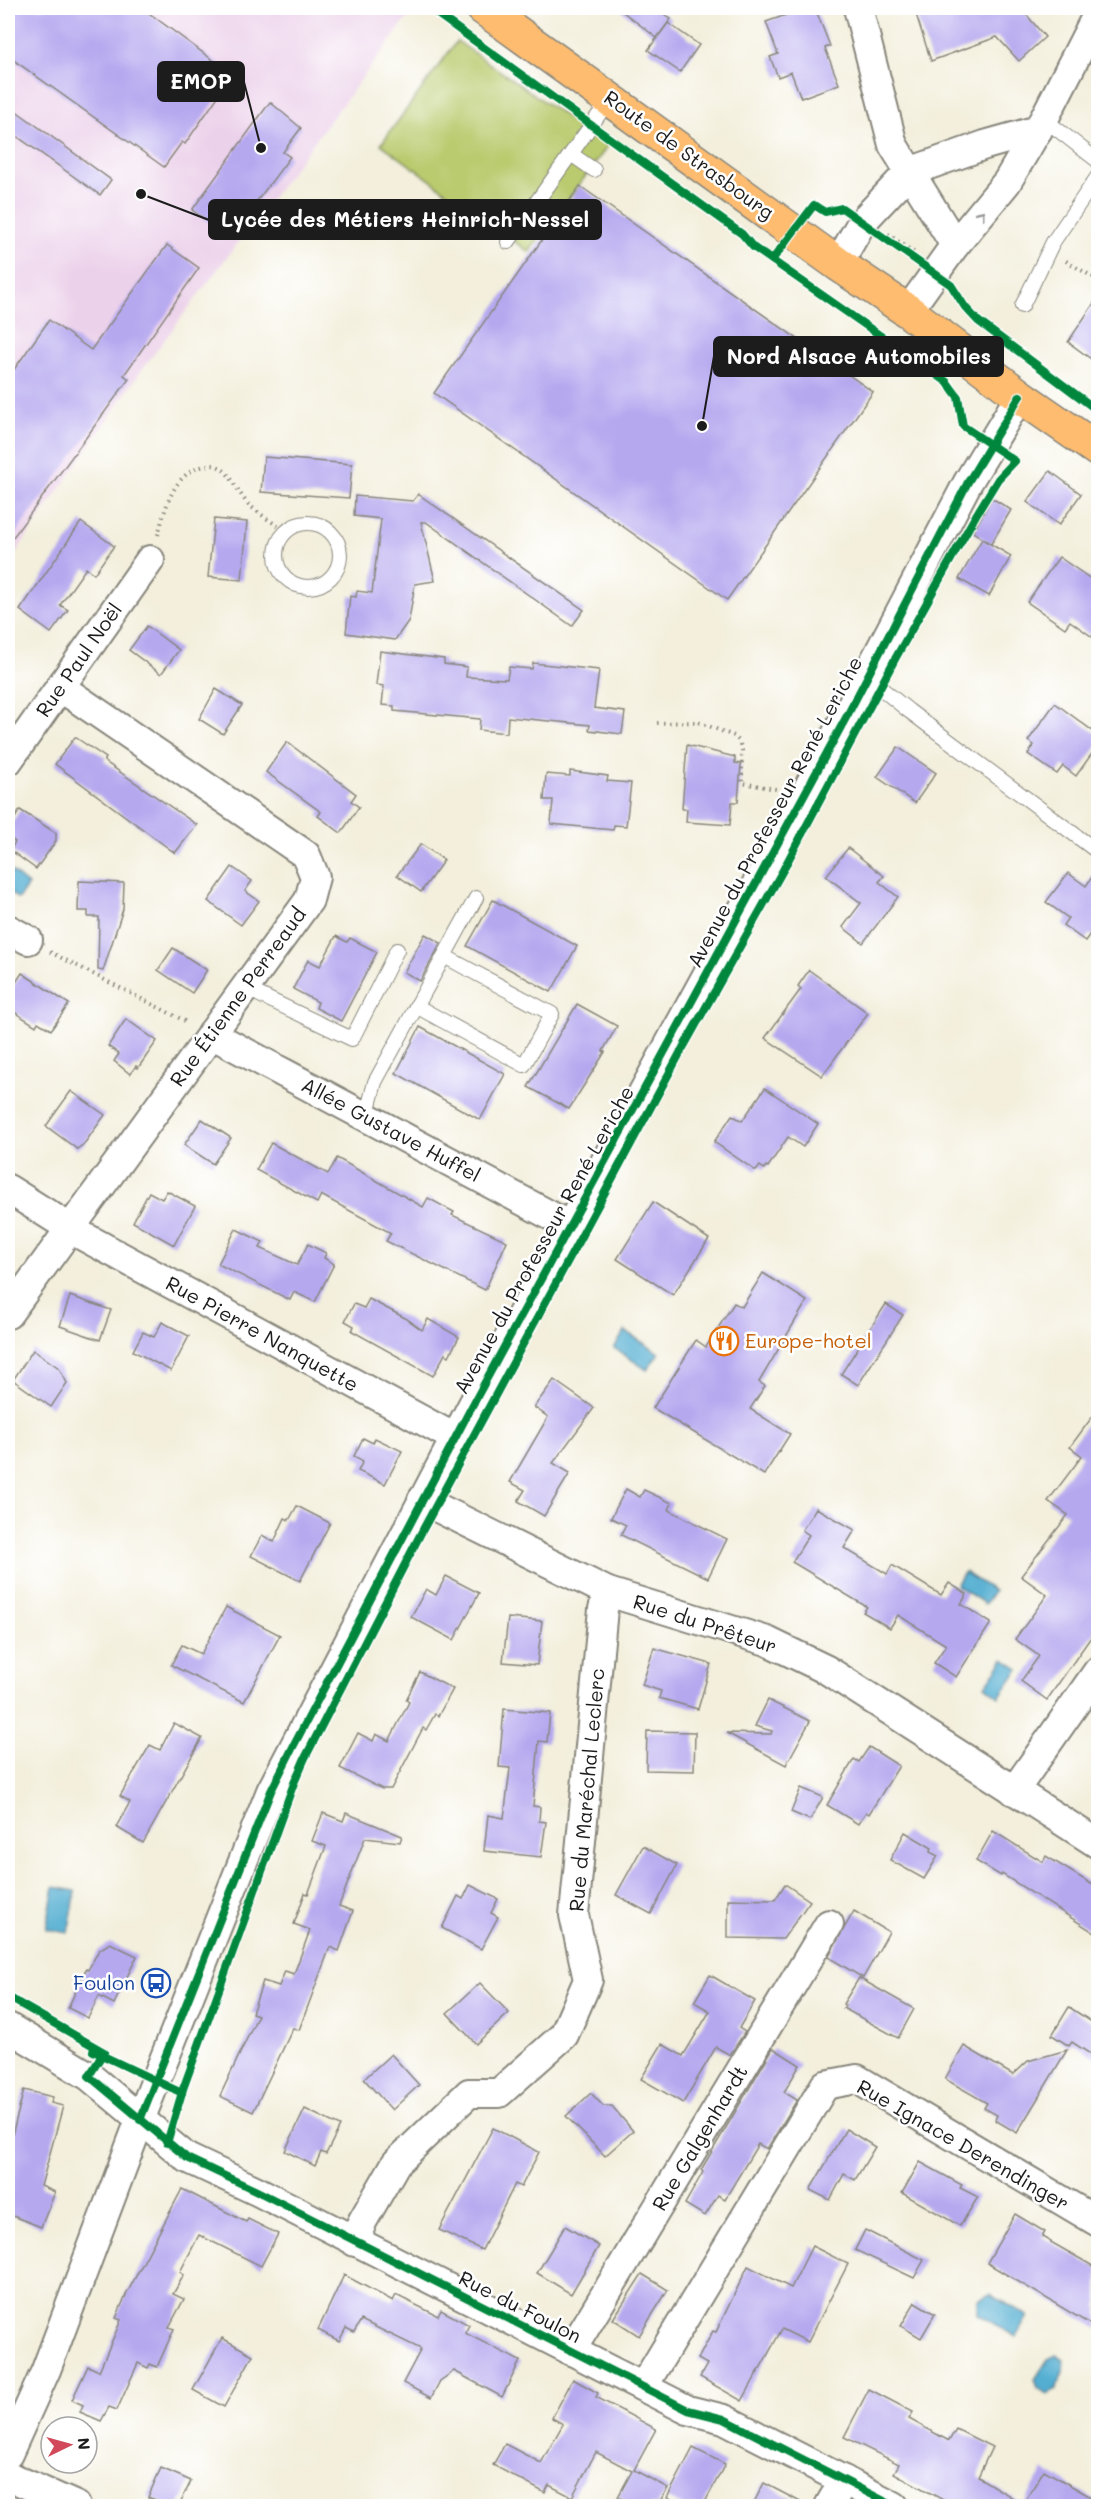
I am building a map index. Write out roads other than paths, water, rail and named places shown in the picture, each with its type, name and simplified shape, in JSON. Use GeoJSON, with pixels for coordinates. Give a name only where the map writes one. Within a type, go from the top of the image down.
{"type":"FeatureCollection","features":[{"type":"Feature","properties":{"kind":"main road","name":"Route de Strasbourg"},"geometry":{"type":"LineString","coordinates":[[483,8],[838,264],[908,311],[1020,396],[1098,450]]}},
{"type":"Feature","properties":{"kind":"street"},"geometry":{"type":"LineString","coordinates":[[858,8],[893,145],[955,246]]}},
{"type":"Feature","properties":{"kind":"street"},"geometry":{"type":"LineString","coordinates":[[908,311],[929,266],[955,246],[1007,182],[1041,125],[1098,12]]}},
{"type":"Feature","properties":{"kind":"street"},"geometry":{"type":"LineString","coordinates":[[838,264],[872,226],[909,172],[1041,125]]}},
{"type":"Feature","properties":{"kind":"street","name":"Avenue du Professeur René Leriche"},"geometry":{"type":"LineString","coordinates":[[8,2454],[46,2370],[140,2120],[271,1791],[422,1500],[867,677],[968,482],[1020,396]]}},
{"type":"Feature","properties":{"kind":"street","name":"Rue Paul Noël"},"geometry":{"type":"LineString","coordinates":[[8,761],[150,560]]}},
{"type":"Feature","properties":{"kind":"street","name":"Rue Étienne Perreaud"},"geometry":{"type":"LineString","coordinates":[[8,1314],[309,900],[315,877],[306,855],[60,687]]}},
{"type":"Feature","properties":{"kind":"street","name":"Allée Gustave Huffel"},"geometry":{"type":"LineString","coordinates":[[211,1034],[570,1226]]}},
{"type":"Feature","properties":{"kind":"street"},"geometry":{"type":"LineString","coordinates":[[8,1189],[70,1228]]}},
{"type":"Feature","properties":{"kind":"street","name":"Rue Pierre Nanquette"},"geometry":{"type":"LineString","coordinates":[[70,1228],[456,1438]]}},
{"type":"Feature","properties":{"kind":"street","name":"Rue du Prêteur"},"geometry":{"type":"LineString","coordinates":[[422,1500],[608,1592],[777,1646],[827,1670],[1098,1844]]}},
{"type":"Feature","properties":{"kind":"street","name":"Rue du Maréchal Leclerc"},"geometry":{"type":"LineString","coordinates":[[355,2242],[362,2222],[396,2163],[469,2093],[499,2093],[564,2035],[588,1980],[574,1915],[603,1609],[608,1592]]}},
{"type":"Feature","properties":{"kind":"street"},"geometry":{"type":"LineString","coordinates":[[1014,1791],[1098,1671]]}},
{"type":"Feature","properties":{"kind":"street","name":"Rue Galgenhardt"},"geometry":{"type":"LineString","coordinates":[[571,2351],[829,1924]]}},
{"type":"Feature","properties":{"kind":"street","name":"Rue du Foulon"},"geometry":{"type":"LineString","coordinates":[[8,2026],[89,2076],[187,2158],[257,2191],[688,2410],[724,2419],[894,2506]]}},
{"type":"Feature","properties":{"kind":"street","name":"Rue Ignace Derendinger"},"geometry":{"type":"LineString","coordinates":[[643,2387],[825,2085],[857,2079],[1098,2222]]}},
{"type":"Feature","properties":{"kind":"street"},"geometry":{"type":"LineString","coordinates":[[8,2476],[76,2506]]}},
{"type":"Feature","properties":{"kind":"street"},"geometry":{"type":"LineString","coordinates":[[829,2506],[844,2480]]}},
{"type":"Feature","properties":{"kind":"lane"},"geometry":{"type":"LineString","coordinates":[[508,242],[610,99]]}},
{"type":"Feature","properties":{"kind":"lane"},"geometry":{"type":"LineString","coordinates":[[1041,125],[1098,161]]}},
{"type":"Feature","properties":{"kind":"lane"},"geometry":{"type":"LineString","coordinates":[[571,154],[594,170]]}},
{"type":"Feature","properties":{"kind":"lane"},"geometry":{"type":"LineString","coordinates":[[1022,306],[1048,250],[1098,176]]}},
{"type":"Feature","properties":{"kind":"lane"},"geometry":{"type":"LineString","coordinates":[[306,523],[316,524],[333,535],[340,555],[333,575],[314,586],[293,583],[285,576],[276,558],[277,548],[286,532],[296,525],[306,523]]}},
{"type":"Feature","properties":{"kind":"lane"},"geometry":{"type":"LineString","coordinates":[[867,677],[1098,852]]}},
{"type":"Feature","properties":{"kind":"lane"},"geometry":{"type":"LineString","coordinates":[[366,1117],[375,1082],[476,898]]}},
{"type":"Feature","properties":{"kind":"lane"},"geometry":{"type":"LineString","coordinates":[[245,988],[352,1039],[397,950]]}},
{"type":"Feature","properties":{"kind":"lane"},"geometry":{"type":"LineString","coordinates":[[416,1006],[524,1065],[541,1035],[552,1014],[444,956]]}},
{"type":"Feature","properties":{"kind":"water"},"geometry":{"type":"Polygon","coordinates":[[[8,868],[28,885],[18,899],[8,891],[8,868]]]}},
{"type":"Feature","properties":{"kind":"water"},"geometry":{"type":"Polygon","coordinates":[[[625,1331],[659,1353],[647,1370],[614,1348],[625,1331]]]}},
{"type":"Feature","properties":{"kind":"water"},"geometry":{"type":"Polygon","coordinates":[[[964,1572],[994,1591],[985,1604],[956,1585],[964,1572]]]}},
{"type":"Feature","properties":{"kind":"water"},"geometry":{"type":"Polygon","coordinates":[[[1004,1659],[1019,1669],[999,1697],[985,1686],[1004,1659]]]}},
{"type":"Feature","properties":{"kind":"water"},"geometry":{"type":"Polygon","coordinates":[[[54,1887],[76,1891],[68,1933],[46,1929],[54,1887]]]}},
{"type":"Feature","properties":{"kind":"water"},"geometry":{"type":"Polygon","coordinates":[[[990,2294],[1028,2316],[1016,2337],[978,2314],[978,2300],[990,2294]]]}},
{"type":"Feature","properties":{"kind":"water"},"geometry":{"type":"Polygon","coordinates":[[[1056,2355],[1064,2360],[1064,2367],[1057,2389],[1047,2394],[1038,2388],[1035,2379],[1048,2359],[1056,2355]]]}},
{"type":"Feature","properties":{"kind":"place","name":"EMOP"},"geometry":{"type":"Point","coordinates":[261,148]}},
{"type":"Feature","properties":{"kind":"place","name":"Lycée des Métiers Heinrich-Nessel"},"geometry":{"type":"Point","coordinates":[141,194]}},
{"type":"Feature","properties":{"kind":"place","name":"Nord Alsace Automobiles"},"geometry":{"type":"Point","coordinates":[702,426]}},
{"type":"Feature","properties":{"kind":"place","name":"Europe-hotel"},"geometry":{"type":"Point","coordinates":[724,1341]}},
{"type":"Feature","properties":{"kind":"place","name":"Foulon"},"geometry":{"type":"Point","coordinates":[156,1983]}}]}
